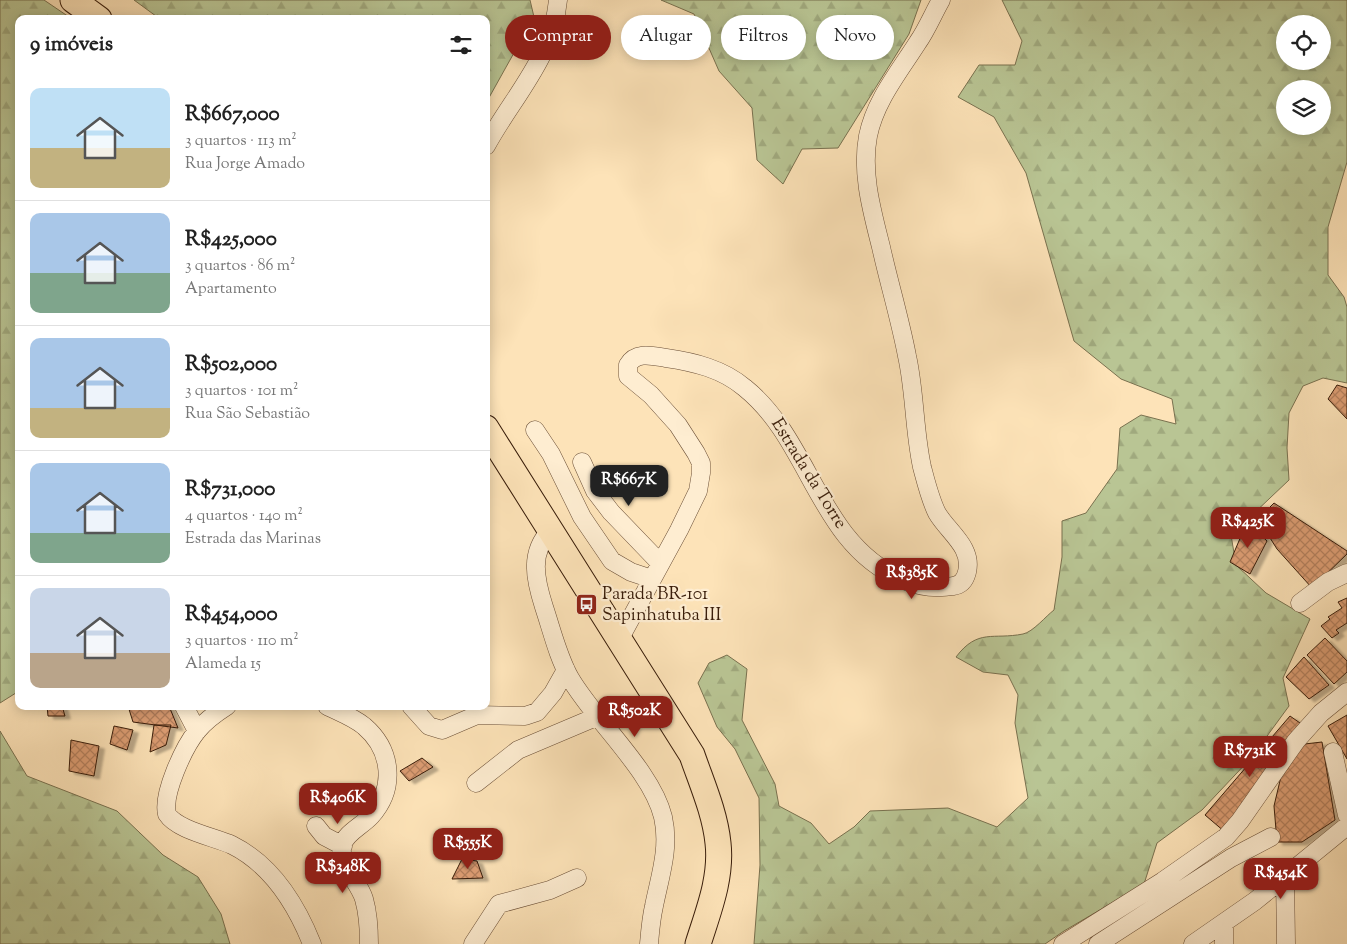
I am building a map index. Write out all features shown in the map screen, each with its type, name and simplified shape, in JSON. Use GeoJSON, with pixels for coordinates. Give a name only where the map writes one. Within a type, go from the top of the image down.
{"type":"FeatureCollection","features":[{"type":"Feature","properties":{"kind":"highway"},"geometry":{"type":"LineString","coordinates":[[73,0],[94,15]]}},
{"type":"Feature","properties":{"kind":"highway"},"geometry":{"type":"LineString","coordinates":[[490,434],[692,756],[710,806],[718,843],[718,868],[714,892],[698,944]]}},
{"type":"Feature","properties":{"kind":"street"},"geometry":{"type":"LineString","coordinates":[[490,140],[524,88],[551,37],[558,0]]}},
{"type":"Feature","properties":{"kind":"street","name":"Estrada da Torre"},"geometry":{"type":"LineString","coordinates":[[619,640],[698,491],[701,464],[678,425],[651,396],[628,376],[628,365],[631,360],[648,355],[700,365],[726,374],[746,388],[773,415],[792,445],[826,510],[855,548],[882,571],[909,582],[932,587],[957,585],[966,577],[968,566],[966,552],[937,513],[923,471],[918,450],[908,358],[870,204],[865,162],[868,136],[876,111],[898,72],[920,40],[941,0]]}},
{"type":"Feature","properties":{"kind":"street"},"geometry":{"type":"LineString","coordinates":[[535,430],[551,454],[582,517],[612,561],[631,572],[652,579]]}},
{"type":"Feature","properties":{"kind":"street"},"geometry":{"type":"LineString","coordinates":[[582,462],[595,491],[611,512],[660,563]]}},
{"type":"Feature","properties":{"kind":"street"},"geometry":{"type":"LineString","coordinates":[[551,530],[537,549],[535,560],[538,586],[566,670],[596,716],[647,782],[662,815],[666,844],[649,944]]}},
{"type":"Feature","properties":{"kind":"street"},"geometry":{"type":"LineString","coordinates":[[1300,603],[1328,582],[1347,573]]}},
{"type":"Feature","properties":{"kind":"street"},"geometry":{"type":"LineString","coordinates":[[415,710],[429,726],[442,730],[477,715],[525,716],[537,712],[546,703],[566,670]]}},
{"type":"Feature","properties":{"kind":"street"},"geometry":{"type":"LineString","coordinates":[[1063,944],[1163,881],[1226,837],[1240,821],[1296,741],[1321,713],[1347,692]]}},
{"type":"Feature","properties":{"kind":"street"},"geometry":{"type":"LineString","coordinates":[[186,710],[197,731]]}},
{"type":"Feature","properties":{"kind":"street"},"geometry":{"type":"LineString","coordinates":[[222,710],[197,731],[181,758],[165,809],[169,818],[179,824],[232,845],[252,857],[272,875],[295,908],[312,944]]}},
{"type":"Feature","properties":{"kind":"street"},"geometry":{"type":"LineString","coordinates":[[335,710],[363,725],[379,743],[387,758],[388,778],[384,794],[369,818],[348,835],[342,846],[346,864],[364,897],[369,944]]}},
{"type":"Feature","properties":{"kind":"street"},"geometry":{"type":"LineString","coordinates":[[476,783],[518,750],[596,716]]}},
{"type":"Feature","properties":{"kind":"street"},"geometry":{"type":"LineString","coordinates":[[1333,752],[1347,815]]}},
{"type":"Feature","properties":{"kind":"street"},"geometry":{"type":"LineString","coordinates":[[316,826],[324,836],[342,846]]}},
{"type":"Feature","properties":{"kind":"street"},"geometry":{"type":"LineString","coordinates":[[1193,944],[1224,924],[1347,826]]}},
{"type":"Feature","properties":{"kind":"street"},"geometry":{"type":"LineString","coordinates":[[1098,944],[1231,858],[1271,837]]}},
{"type":"Feature","properties":{"kind":"street"},"geometry":{"type":"LineString","coordinates":[[1285,874],[1286,944]]}},
{"type":"Feature","properties":{"kind":"street"},"geometry":{"type":"LineString","coordinates":[[473,944],[499,904],[550,890],[577,878]]}},
{"type":"Feature","properties":{"kind":"street"},"geometry":{"type":"LineString","coordinates":[[1224,924],[1224,944]]}},
{"type":"Feature","properties":{"kind":"green space"},"geometry":{"type":"Polygon","coordinates":[[[0,0],[44,0],[66,15],[15,15],[15,694],[0,703],[0,0]]]}},
{"type":"Feature","properties":{"kind":"green space"},"geometry":{"type":"Polygon","coordinates":[[[134,0],[530,0],[534,15],[505,15],[505,60],[510,60],[490,96],[490,15],[155,15],[134,0]]]}},
{"type":"Feature","properties":{"kind":"green space"},"geometry":{"type":"Polygon","coordinates":[[[661,0],[921,0],[909,34],[894,58],[894,15],[816,15],[816,60],[893,60],[838,148],[802,149],[783,184],[757,160],[752,108],[719,71],[711,53],[711,15],[694,14],[661,0]]]}},
{"type":"Feature","properties":{"kind":"green space"},"geometry":{"type":"Polygon","coordinates":[[[1002,0],[1347,0],[1347,162],[1328,227],[1328,275],[1344,297],[1347,307],[1347,383],[1323,378],[1303,386],[1289,413],[1287,448],[1289,480],[1231,535],[1236,565],[1266,593],[1310,619],[1283,678],[1289,706],[1251,758],[1202,810],[1157,843],[1144,884],[1045,944],[754,944],[760,865],[759,798],[735,749],[717,727],[698,683],[709,663],[727,655],[747,669],[742,720],[775,784],[779,806],[811,823],[829,844],[854,827],[870,811],[948,808],[997,827],[1028,798],[1015,723],[1018,695],[1008,675],[983,672],[956,657],[964,648],[979,639],[1027,633],[1054,610],[1062,557],[1062,521],[1086,513],[1117,469],[1120,428],[1141,415],[1176,424],[1172,399],[1121,379],[1074,341],[1026,173],[994,117],[958,97],[979,65],[1015,65],[1022,41],[1002,0]]]}},
{"type":"Feature","properties":{"kind":"green space"},"geometry":{"type":"Polygon","coordinates":[[[0,731],[27,776],[117,811],[163,855],[198,877],[221,914],[230,944],[0,944],[0,731]]]}},
{"type":"Feature","properties":{"kind":"building"},"geometry":{"type":"Polygon","coordinates":[[[1337,385],[1347,388],[1347,419],[1328,399],[1337,385]]]}},
{"type":"Feature","properties":{"kind":"building"},"geometry":{"type":"Polygon","coordinates":[[[1274,503],[1347,551],[1347,554],[1312,588],[1277,549],[1258,519],[1274,503]]]}},
{"type":"Feature","properties":{"kind":"building"},"geometry":{"type":"Polygon","coordinates":[[[1247,522],[1267,541],[1250,574],[1230,562],[1247,522]]]}},
{"type":"Feature","properties":{"kind":"building"},"geometry":{"type":"Polygon","coordinates":[[[1347,598],[1347,623],[1336,630],[1339,633],[1332,638],[1321,626],[1330,619],[1328,617],[1342,608],[1338,602],[1347,598]]]}},
{"type":"Feature","properties":{"kind":"building"},"geometry":{"type":"Polygon","coordinates":[[[1325,638],[1347,661],[1347,672],[1334,684],[1307,655],[1325,638]]]}},
{"type":"Feature","properties":{"kind":"building"},"geometry":{"type":"Polygon","coordinates":[[[1304,657],[1329,685],[1309,699],[1286,677],[1304,657]]]}},
{"type":"Feature","properties":{"kind":"building"},"geometry":{"type":"Polygon","coordinates":[[[47,710],[63,710],[65,716],[48,716],[47,710]]]}},
{"type":"Feature","properties":{"kind":"building"},"geometry":{"type":"Polygon","coordinates":[[[129,710],[171,710],[178,728],[133,722],[129,710]]]}},
{"type":"Feature","properties":{"kind":"building"},"geometry":{"type":"Polygon","coordinates":[[[1347,715],[1347,759],[1328,726],[1347,715]]]}},
{"type":"Feature","properties":{"kind":"building"},"geometry":{"type":"Polygon","coordinates":[[[1290,716],[1300,723],[1225,832],[1205,815],[1290,716]]]}},
{"type":"Feature","properties":{"kind":"building"},"geometry":{"type":"Polygon","coordinates":[[[154,725],[171,725],[166,745],[150,752],[154,725]]]}},
{"type":"Feature","properties":{"kind":"building"},"geometry":{"type":"Polygon","coordinates":[[[114,726],[133,730],[127,750],[110,744],[114,726]]]}},
{"type":"Feature","properties":{"kind":"building"},"geometry":{"type":"Polygon","coordinates":[[[71,740],[99,746],[94,776],[69,771],[71,740]]]}},
{"type":"Feature","properties":{"kind":"building"},"geometry":{"type":"Polygon","coordinates":[[[1322,742],[1335,820],[1302,842],[1277,842],[1274,806],[1283,768],[1296,745],[1322,742]]]}},
{"type":"Feature","properties":{"kind":"building"},"geometry":{"type":"Polygon","coordinates":[[[422,758],[433,767],[409,781],[400,771],[422,758]]]}},
{"type":"Feature","properties":{"kind":"building"},"geometry":{"type":"Polygon","coordinates":[[[462,859],[477,861],[483,878],[452,879],[462,859]]]}},
{"type":"Feature","properties":{"kind":"place","name":"Parada BR-101 Sapinhatuba III"},"geometry":{"type":"Point","coordinates":[586,605]}}]}
